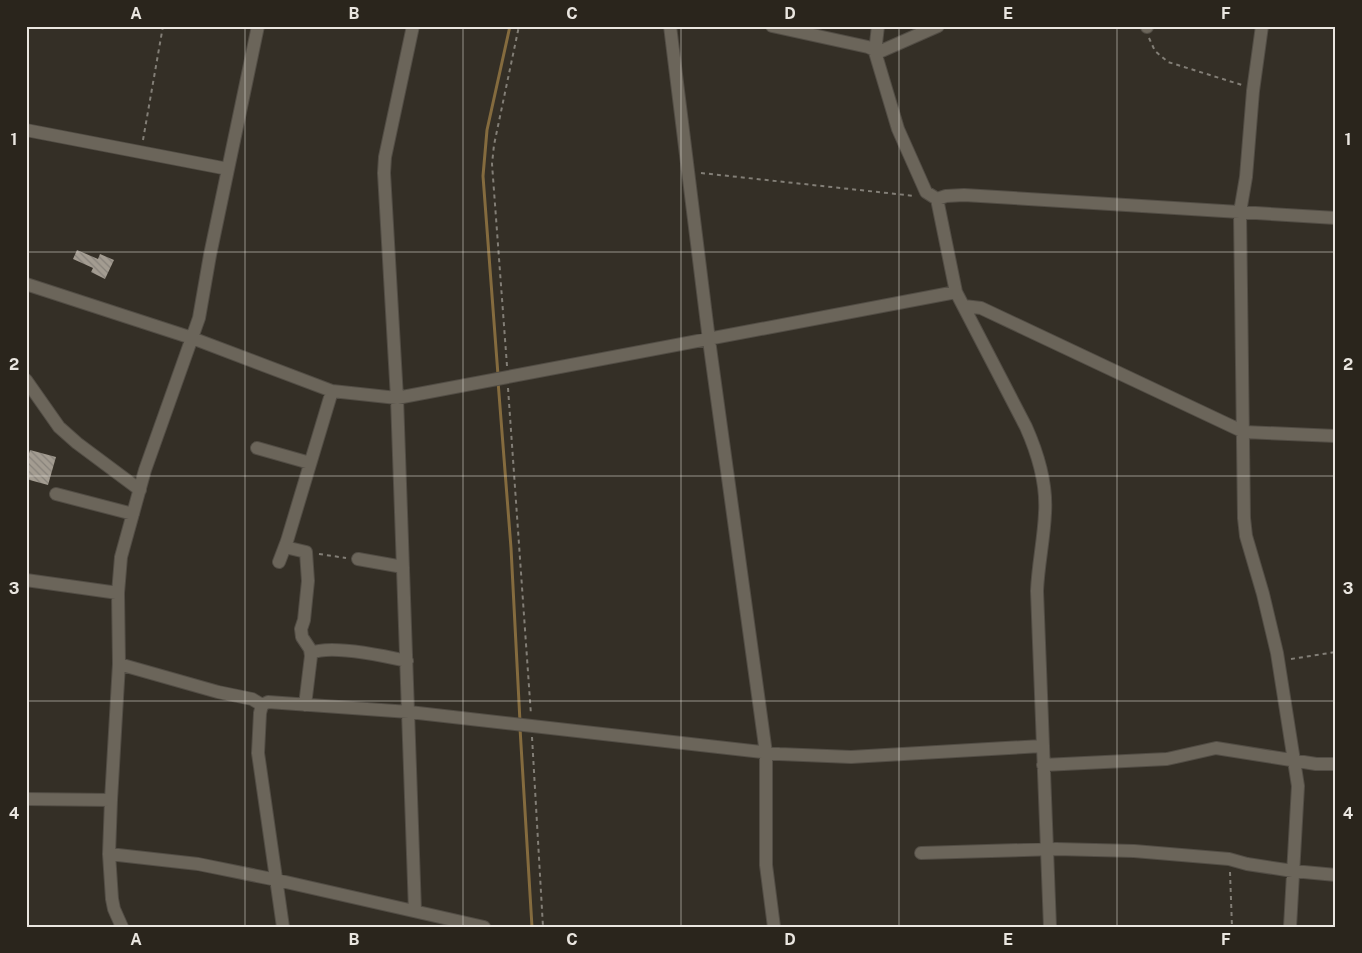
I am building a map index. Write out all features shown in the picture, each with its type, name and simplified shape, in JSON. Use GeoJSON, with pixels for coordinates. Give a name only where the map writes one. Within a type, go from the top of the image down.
{"type":"FeatureCollection","features":[{"type":"Feature","properties":{"kind":"street"},"geometry":{"type":"LineString","coordinates":[[122,927],[112,900],[110,854],[110,800],[119,664],[118,593],[121,558],[164,413],[192,338],[202,303],[258,26]]}},
{"type":"Feature","properties":{"kind":"street"},"geometry":{"type":"LineString","coordinates":[[413,26],[385,158],[384,172],[397,398],[415,911]]}},
{"type":"Feature","properties":{"kind":"street"},"geometry":{"type":"LineString","coordinates":[[670,26],[709,340],[766,753],[766,865],[774,927]]}},
{"type":"Feature","properties":{"kind":"street"},"geometry":{"type":"LineString","coordinates":[[772,26],[868,47],[876,52],[882,52],[938,26]]}},
{"type":"Feature","properties":{"kind":"street"},"geometry":{"type":"LineString","coordinates":[[878,26],[876,52],[898,129],[926,192],[937,199],[956,292],[1030,435],[1042,470],[1046,511],[1037,591],[1050,927]]}},
{"type":"Feature","properties":{"kind":"street"},"geometry":{"type":"LineString","coordinates":[[1262,26],[1253,91],[1246,177],[1240,212],[1244,518],[1246,536],[1263,594],[1278,661],[1298,786],[1290,927]]}},
{"type":"Feature","properties":{"kind":"street"},"geometry":{"type":"LineString","coordinates":[[26,130],[228,169]]}},
{"type":"Feature","properties":{"kind":"street"},"geometry":{"type":"LineString","coordinates":[[937,199],[946,196],[964,195],[1336,218]]}},
{"type":"Feature","properties":{"kind":"street"},"geometry":{"type":"LineString","coordinates":[[26,284],[192,338],[332,391],[397,398],[956,292]]}},
{"type":"Feature","properties":{"kind":"street"},"geometry":{"type":"LineString","coordinates":[[964,306],[981,308],[1244,432],[1336,436]]}},
{"type":"Feature","properties":{"kind":"street"},"geometry":{"type":"LineString","coordinates":[[26,380],[59,427],[77,443],[140,490]]}},
{"type":"Feature","properties":{"kind":"street"},"geometry":{"type":"LineString","coordinates":[[279,562],[332,391]]}},
{"type":"Feature","properties":{"kind":"street"},"geometry":{"type":"LineString","coordinates":[[257,448],[310,463]]}},
{"type":"Feature","properties":{"kind":"street"},"geometry":{"type":"LineString","coordinates":[[56,494],[133,514]]}},
{"type":"Feature","properties":{"kind":"street"},"geometry":{"type":"LineString","coordinates":[[285,547],[306,552],[308,581],[304,620],[301,629],[302,638],[311,654],[305,705]]}},
{"type":"Feature","properties":{"kind":"street"},"geometry":{"type":"LineString","coordinates":[[358,559],[403,567]]}},
{"type":"Feature","properties":{"kind":"street"},"geometry":{"type":"LineString","coordinates":[[26,580],[118,593]]}},
{"type":"Feature","properties":{"kind":"street"},"geometry":{"type":"LineString","coordinates":[[311,654],[320,651],[349,651],[407,661]]}},
{"type":"Feature","properties":{"kind":"street"},"geometry":{"type":"LineString","coordinates":[[119,664],[218,692],[252,699],[262,705]]}},
{"type":"Feature","properties":{"kind":"street"},"geometry":{"type":"LineString","coordinates":[[283,927],[258,753],[260,713],[262,705],[268,702],[409,712],[766,753],[851,757],[1042,746]]}},
{"type":"Feature","properties":{"kind":"street"},"geometry":{"type":"LineString","coordinates":[[1043,765],[1168,759],[1216,748],[1316,764],[1336,764]]}},
{"type":"Feature","properties":{"kind":"street"},"geometry":{"type":"LineString","coordinates":[[26,799],[110,800]]}},
{"type":"Feature","properties":{"kind":"street"},"geometry":{"type":"LineString","coordinates":[[921,853],[1047,849],[1134,851],[1229,859],[1247,864],[1293,871],[1336,875]]}},
{"type":"Feature","properties":{"kind":"street"},"geometry":{"type":"LineString","coordinates":[[110,854],[198,864],[484,927]]}},
{"type":"Feature","properties":{"kind":"path"},"geometry":{"type":"LineString","coordinates":[[140,152],[163,26]]}},
{"type":"Feature","properties":{"kind":"path"},"geometry":{"type":"LineString","coordinates":[[519,26],[494,145],[492,164],[508,378],[523,724],[543,927]]}},
{"type":"Feature","properties":{"kind":"path"},"geometry":{"type":"LineString","coordinates":[[1147,27],[1149,41],[1161,58],[1168,62],[1244,86],[1253,91]]}},
{"type":"Feature","properties":{"kind":"path"},"geometry":{"type":"LineString","coordinates":[[688,173],[705,173],[937,199]]}},
{"type":"Feature","properties":{"kind":"path"},"geometry":{"type":"LineString","coordinates":[[306,552],[358,559]]}},
{"type":"Feature","properties":{"kind":"path"},"geometry":{"type":"LineString","coordinates":[[1278,661],[1336,652]]}},
{"type":"Feature","properties":{"kind":"path"},"geometry":{"type":"LineString","coordinates":[[1229,859],[1232,927]]}},
{"type":"Feature","properties":{"kind":"building"},"geometry":{"type":"Polygon","coordinates":[[[77,250],[98,259],[100,254],[114,260],[105,279],[91,272],[93,268],[73,259],[77,250]]]}},
{"type":"Feature","properties":{"kind":"building"},"geometry":{"type":"Polygon","coordinates":[[[30,450],[56,457],[48,485],[26,479],[26,464],[30,450]]]}},
{"type":"Feature","properties":{"kind":"waterway"},"geometry":{"type":"LineString","coordinates":[[498,375],[483,176],[487,130],[510,26]]}},
{"type":"Feature","properties":{"kind":"waterway"},"geometry":{"type":"LineString","coordinates":[[498,381],[511,548],[520,722]]}},
{"type":"Feature","properties":{"kind":"waterway"},"geometry":{"type":"LineString","coordinates":[[520,728],[532,927]]}}]}
